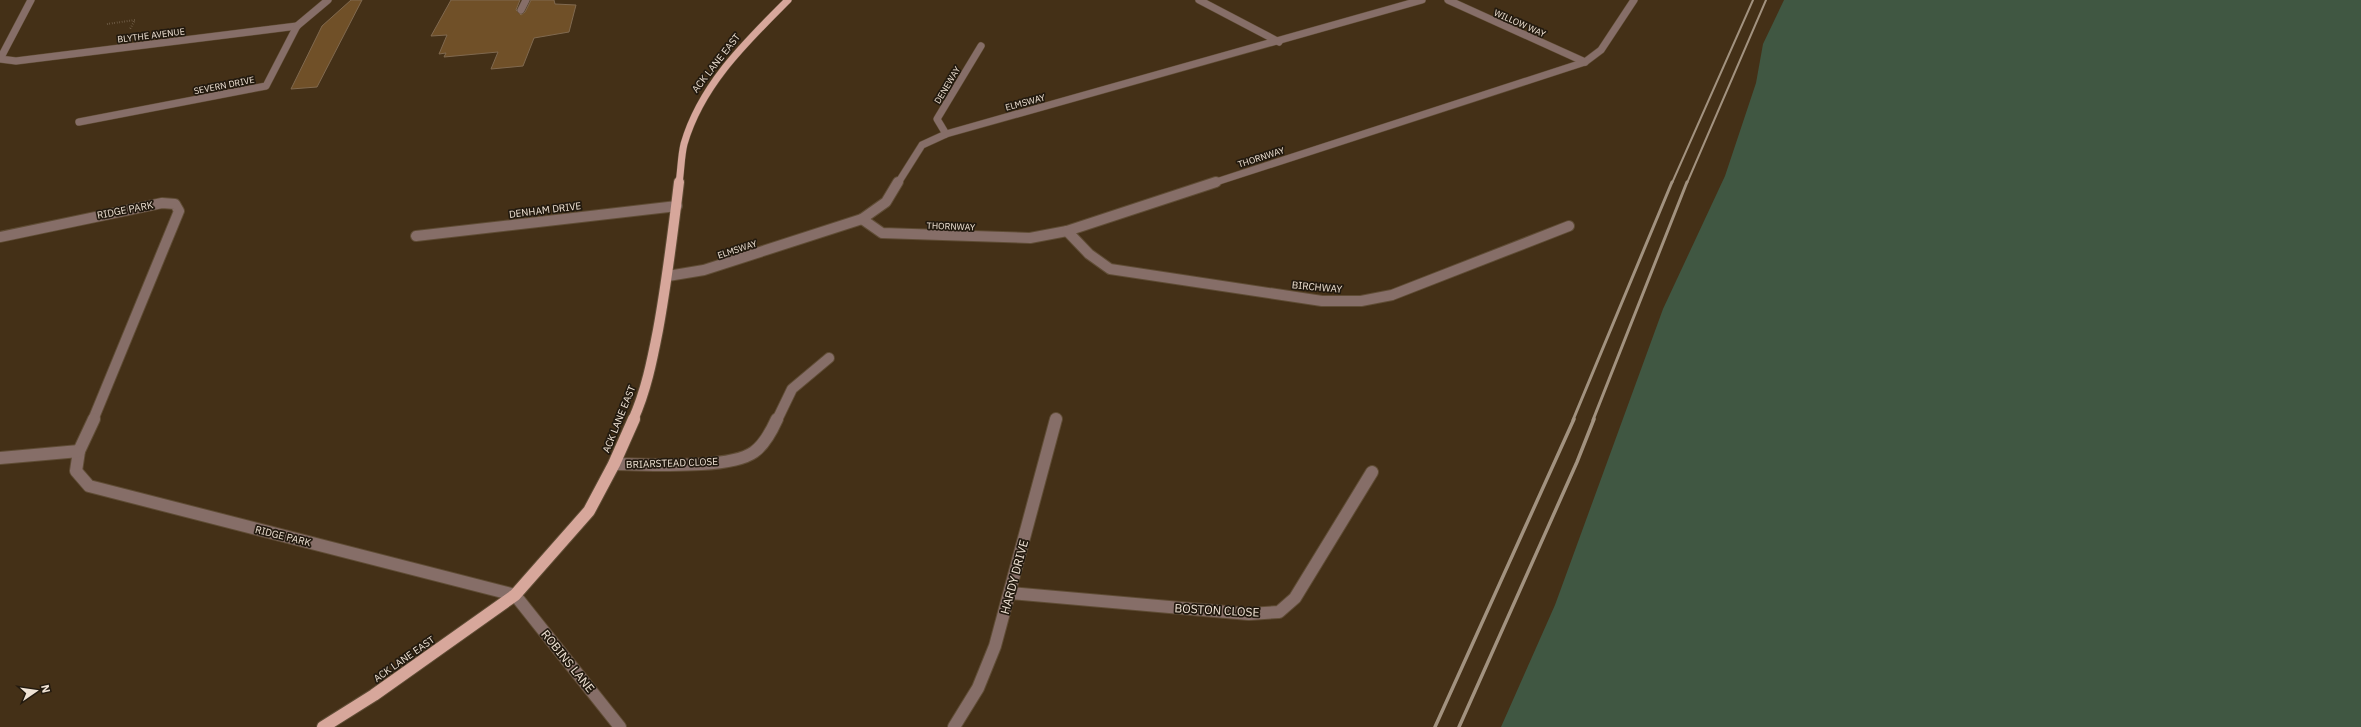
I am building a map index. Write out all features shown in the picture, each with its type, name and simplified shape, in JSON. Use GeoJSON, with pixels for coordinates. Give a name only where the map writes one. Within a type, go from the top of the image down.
{"type":"FeatureCollection","features":[{"type":"Feature","properties":{"kind":"main road","name":"ACK LANE EAST"},"geometry":{"type":"LineString","coordinates":[[323,727],[374,695],[516,596],[589,511],[614,464],[642,400],[651,365],[668,276],[684,145],[700,102],[739,49],[788,0]]}},
{"type":"Feature","properties":{"kind":"street","name":"BLYTHE AVENUE"},"geometry":{"type":"LineString","coordinates":[[31,0],[0,59],[3,62],[297,26]]}},
{"type":"Feature","properties":{"kind":"street","name":"SEVERN DRIVE"},"geometry":{"type":"LineString","coordinates":[[79,122],[266,86],[297,26],[328,0]]}},
{"type":"Feature","properties":{"kind":"street"},"geometry":{"type":"LineString","coordinates":[[521,10],[526,0]]}},
{"type":"Feature","properties":{"kind":"street"},"geometry":{"type":"LineString","coordinates":[[1199,0],[1279,42]]}},
{"type":"Feature","properties":{"kind":"street","name":"ELMSWAY"},"geometry":{"type":"LineString","coordinates":[[668,276],[704,270],[862,219],[886,202],[922,145],[946,134],[1279,42],[1422,0]]}},
{"type":"Feature","properties":{"kind":"street","name":"WILLOW WAY"},"geometry":{"type":"LineString","coordinates":[[1448,0],[1585,62]]}},
{"type":"Feature","properties":{"kind":"street","name":"THORNWAY"},"geometry":{"type":"LineString","coordinates":[[862,219],[882,233],[1030,238],[1067,231],[1585,62],[1601,50],[1634,0]]}},
{"type":"Feature","properties":{"kind":"street","name":"DENEWAY"},"geometry":{"type":"LineString","coordinates":[[946,134],[938,119],[981,46]]}},
{"type":"Feature","properties":{"kind":"street","name":"RIDGE PARK"},"geometry":{"type":"LineString","coordinates":[[0,237],[162,203],[175,204],[179,211],[99,409],[79,451],[76,471],[89,486],[516,596]]}},
{"type":"Feature","properties":{"kind":"street","name":"DENHAM DRIVE"},"geometry":{"type":"LineString","coordinates":[[416,236],[677,206]]}},
{"type":"Feature","properties":{"kind":"street","name":"BIRCHWAY"},"geometry":{"type":"LineString","coordinates":[[1067,231],[1089,254],[1110,269],[1322,301],[1361,301],[1392,295],[1569,226]]}},
{"type":"Feature","properties":{"kind":"street","name":"BRIARSTEAD CLOSE"},"geometry":{"type":"LineString","coordinates":[[614,464],[728,461],[753,453],[777,421],[787,395],[829,358]]}},
{"type":"Feature","properties":{"kind":"street","name":"HARDY DRIVE"},"geometry":{"type":"LineString","coordinates":[[954,727],[969,708],[982,684],[1011,593],[1056,419]]}},
{"type":"Feature","properties":{"kind":"street"},"geometry":{"type":"LineString","coordinates":[[0,458],[79,451]]}},
{"type":"Feature","properties":{"kind":"street","name":"BOSTON CLOSE"},"geometry":{"type":"LineString","coordinates":[[1011,593],[1249,614],[1279,612],[1295,598],[1372,472]]}},
{"type":"Feature","properties":{"kind":"street","name":"ROBINS LANE"},"geometry":{"type":"LineString","coordinates":[[516,596],[620,727]]}},
{"type":"Feature","properties":{"kind":"path"},"geometry":{"type":"LineString","coordinates":[[108,24],[135,20],[121,48]]}},
{"type":"Feature","properties":{"kind":"green space"},"geometry":{"type":"Polygon","coordinates":[[[1784,0],[2361,0],[2361,727],[1501,727],[1555,605],[1663,309],[1725,176],[1756,83],[1763,44],[1784,0]]]}},
{"type":"Feature","properties":{"kind":"building"},"geometry":{"type":"Polygon","coordinates":[[[351,0],[362,0],[317,87],[291,89],[322,26],[351,0]]]}},
{"type":"Feature","properties":{"kind":"building"},"geometry":{"type":"Polygon","coordinates":[[[451,0],[520,0],[516,10],[521,15],[525,12],[531,0],[554,0],[555,4],[576,5],[569,32],[534,38],[523,66],[491,69],[498,52],[444,57],[446,53],[439,54],[447,35],[431,36],[451,0]]]}},
{"type":"Feature","properties":{"kind":"railway"},"geometry":{"type":"LineString","coordinates":[[1672,183],[1753,0]]}},
{"type":"Feature","properties":{"kind":"railway"},"geometry":{"type":"LineString","coordinates":[[1687,183],[1766,0]]}},
{"type":"Feature","properties":{"kind":"railway"},"geometry":{"type":"LineString","coordinates":[[1573,420],[1672,182]]}},
{"type":"Feature","properties":{"kind":"railway"},"geometry":{"type":"LineString","coordinates":[[1593,420],[1687,182]]}},
{"type":"Feature","properties":{"kind":"railway"},"geometry":{"type":"LineString","coordinates":[[1435,727],[1574,419]]}},
{"type":"Feature","properties":{"kind":"railway"},"geometry":{"type":"LineString","coordinates":[[1459,727],[1577,462],[1594,419]]}}]}
